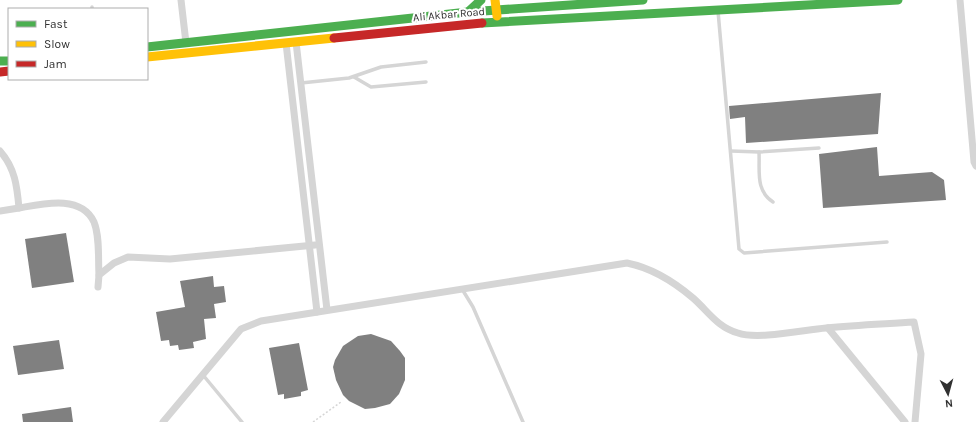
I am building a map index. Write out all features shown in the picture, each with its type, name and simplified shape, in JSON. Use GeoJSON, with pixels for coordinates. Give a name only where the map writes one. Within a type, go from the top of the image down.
{"type":"FeatureCollection","features":[{"type":"Feature","properties":{"kind":"main road"},"geometry":{"type":"LineString","coordinates":[[468,12],[481,0]]}},
{"type":"Feature","properties":{"kind":"main road"},"geometry":{"type":"LineString","coordinates":[[496,0],[498,22]]}},
{"type":"Feature","properties":{"kind":"main road"},"geometry":{"type":"LineString","coordinates":[[531,0],[539,6]]}},
{"type":"Feature","properties":{"kind":"main road","name":"Ali Akbar Road"},"geometry":{"type":"LineString","coordinates":[[148,47],[496,10],[512,4],[539,6],[643,0]]}},
{"type":"Feature","properties":{"kind":"main road","name":"Ali Akbar Road"},"geometry":{"type":"LineString","coordinates":[[148,57],[513,20],[718,8],[898,0]]}},
{"type":"Feature","properties":{"kind":"main road"},"geometry":{"type":"LineString","coordinates":[[512,4],[513,20]]}},
{"type":"Feature","properties":{"kind":"street"},"geometry":{"type":"LineString","coordinates":[[181,0],[186,42]]}},
{"type":"Feature","properties":{"kind":"street"},"geometry":{"type":"LineString","coordinates":[[960,0],[974,162],[976,166]]}},
{"type":"Feature","properties":{"kind":"street"},"geometry":{"type":"LineString","coordinates":[[291,43],[301,83],[328,310]]}},
{"type":"Feature","properties":{"kind":"street"},"geometry":{"type":"LineString","coordinates":[[291,43],[317,312]]}},
{"type":"Feature","properties":{"kind":"street"},"geometry":{"type":"LineString","coordinates":[[0,151],[12,166],[16,179],[19,208]]}},
{"type":"Feature","properties":{"kind":"street"},"geometry":{"type":"LineString","coordinates":[[0,211],[53,203],[71,204],[86,212],[94,222],[97,236],[99,275],[98,287]]}},
{"type":"Feature","properties":{"kind":"street"},"geometry":{"type":"LineString","coordinates":[[99,275],[114,263],[128,257],[170,259],[319,244]]}},
{"type":"Feature","properties":{"kind":"street"},"geometry":{"type":"LineString","coordinates":[[163,422],[241,330],[261,321],[461,288],[627,263],[646,267],[664,276],[694,298],[706,313],[722,326],[738,334],[756,336],[828,328],[914,322],[921,354],[915,422]]}},
{"type":"Feature","properties":{"kind":"street"},"geometry":{"type":"LineString","coordinates":[[828,328],[905,422]]}},
{"type":"Feature","properties":{"kind":"lane"},"geometry":{"type":"LineString","coordinates":[[718,8],[739,249],[744,253],[887,242]]}},
{"type":"Feature","properties":{"kind":"lane"},"geometry":{"type":"LineString","coordinates":[[301,83],[354,77],[381,67],[426,62]]}},
{"type":"Feature","properties":{"kind":"lane"},"geometry":{"type":"LineString","coordinates":[[354,77],[371,87],[426,82]]}},
{"type":"Feature","properties":{"kind":"lane"},"geometry":{"type":"LineString","coordinates":[[731,151],[758,152],[819,148]]}},
{"type":"Feature","properties":{"kind":"lane"},"geometry":{"type":"LineString","coordinates":[[758,152],[760,188],[767,198],[773,202]]}},
{"type":"Feature","properties":{"kind":"lane"},"geometry":{"type":"LineString","coordinates":[[461,288],[473,307],[523,422]]}},
{"type":"Feature","properties":{"kind":"lane"},"geometry":{"type":"LineString","coordinates":[[203,375],[242,422]]}},
{"type":"Feature","properties":{"kind":"path"},"geometry":{"type":"LineString","coordinates":[[313,422],[341,402]]}},
{"type":"Feature","properties":{"kind":"building"},"geometry":{"type":"Polygon","coordinates":[[[881,93],[878,134],[746,143],[745,117],[730,119],[729,106],[881,93]]]}},
{"type":"Feature","properties":{"kind":"building"},"geometry":{"type":"Polygon","coordinates":[[[877,147],[879,176],[932,172],[944,180],[946,200],[823,208],[819,154],[877,147]]]}},
{"type":"Feature","properties":{"kind":"building"},"geometry":{"type":"Polygon","coordinates":[[[66,233],[74,282],[32,288],[25,239],[66,233]]]}},
{"type":"Feature","properties":{"kind":"building"},"geometry":{"type":"Polygon","coordinates":[[[213,276],[214,287],[224,286],[226,302],[214,304],[216,318],[204,319],[206,339],[193,342],[194,348],[179,350],[178,345],[170,346],[169,340],[161,341],[156,312],[185,307],[180,281],[213,276]]]}},
{"type":"Feature","properties":{"kind":"building"},"geometry":{"type":"Polygon","coordinates":[[[371,334],[391,341],[400,351],[405,358],[405,380],[399,394],[390,404],[365,409],[349,401],[343,395],[336,380],[333,367],[335,360],[343,346],[358,336],[371,334]]]}},
{"type":"Feature","properties":{"kind":"building"},"geometry":{"type":"Polygon","coordinates":[[[59,340],[64,369],[18,375],[13,346],[59,340]]]}},
{"type":"Feature","properties":{"kind":"building"},"geometry":{"type":"Polygon","coordinates":[[[299,343],[308,390],[301,392],[301,396],[284,399],[284,394],[278,395],[269,348],[299,343]]]}},
{"type":"Feature","properties":{"kind":"building"},"geometry":{"type":"Polygon","coordinates":[[[71,407],[73,422],[23,422],[22,414],[71,407]]]}},
{"type":"Feature","properties":{"kind":"traffic: fast"},"geometry":{"type":"LineString","coordinates":[[468,12],[481,0]]}},
{"type":"Feature","properties":{"kind":"traffic: fast"},"geometry":{"type":"LineString","coordinates":[[148,47],[468,12],[643,0]]}},
{"type":"Feature","properties":{"kind":"traffic: fast"},"geometry":{"type":"LineString","coordinates":[[482,23],[898,0]]}},
{"type":"Feature","properties":{"kind":"traffic: fast"},"geometry":{"type":"LineString","coordinates":[[0,61],[8,61]]}},
{"type":"Feature","properties":{"kind":"traffic: slow"},"geometry":{"type":"LineString","coordinates":[[495,0],[497,16]]}},
{"type":"Feature","properties":{"kind":"traffic: slow"},"geometry":{"type":"LineString","coordinates":[[148,57],[334,38]]}},
{"type":"Feature","properties":{"kind":"traffic: jam"},"geometry":{"type":"LineString","coordinates":[[334,38],[482,23]]}},
{"type":"Feature","properties":{"kind":"traffic: jam"},"geometry":{"type":"LineString","coordinates":[[0,72],[8,71]]}}]}
